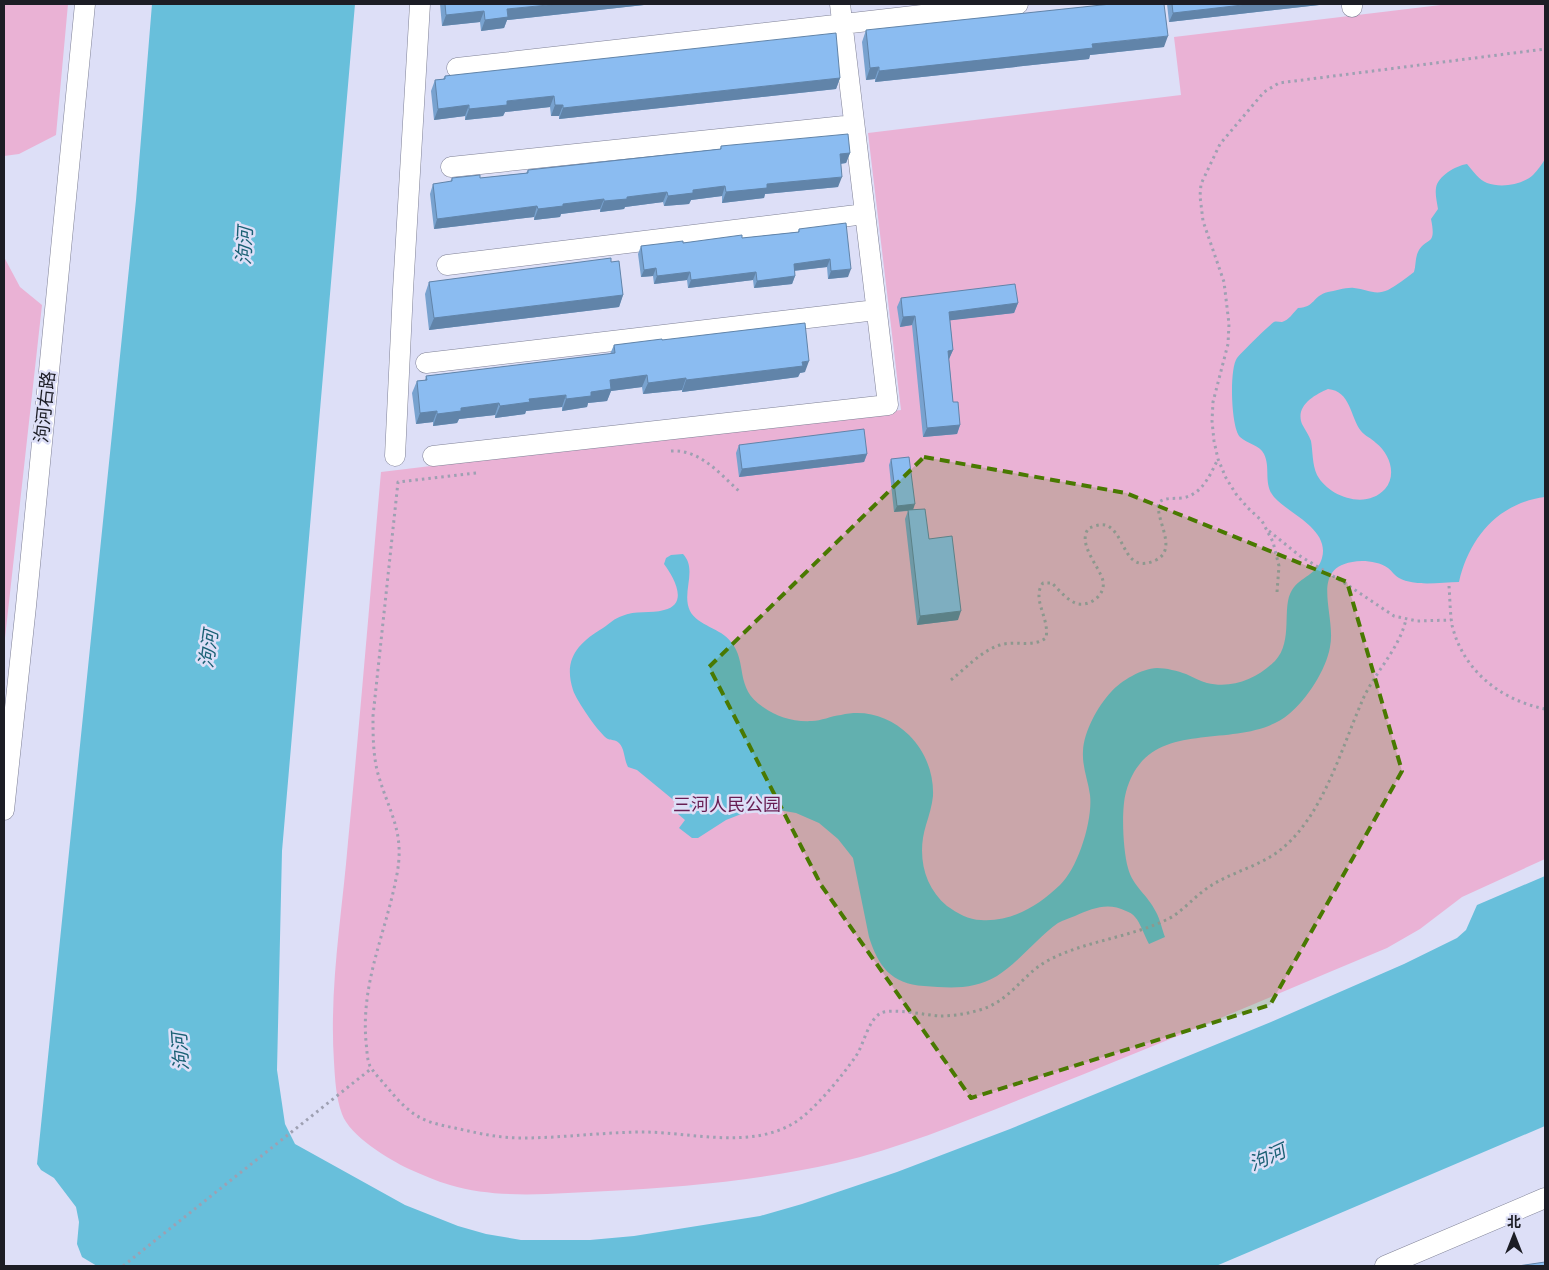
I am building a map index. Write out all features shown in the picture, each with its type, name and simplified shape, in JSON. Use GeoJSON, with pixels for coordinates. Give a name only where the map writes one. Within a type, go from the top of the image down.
{"type":"FeatureCollection","features":[{"type":"Feature","properties":{"kind":"street","name":"泃河右路"},"geometry":{"type":"LineString","coordinates":[[4,810],[85,4]]}},
{"type":"Feature","properties":{"kind":"street"},"geometry":{"type":"LineString","coordinates":[[396,456],[402,290],[420,4]]}},
{"type":"Feature","properties":{"kind":"street"},"geometry":{"type":"LineString","coordinates":[[433,456],[888,405],[840,4]]}},
{"type":"Feature","properties":{"kind":"street"},"geometry":{"type":"LineString","coordinates":[[457,68],[1018,4]]}},
{"type":"Feature","properties":{"kind":"street"},"geometry":{"type":"LineString","coordinates":[[451,167],[854,125]]}},
{"type":"Feature","properties":{"kind":"street"},"geometry":{"type":"LineString","coordinates":[[447,265],[865,214]]}},
{"type":"Feature","properties":{"kind":"street"},"geometry":{"type":"LineString","coordinates":[[426,363],[876,310]]}},
{"type":"Feature","properties":{"kind":"street"},"geometry":{"type":"LineString","coordinates":[[1386,1266],[1545,1198]]}},
{"type":"Feature","properties":{"kind":"path"},"geometry":{"type":"LineString","coordinates":[[1278,592],[1279,566],[1277,554],[1268,531],[1262,521],[1236,494],[1226,478],[1218,459],[1212,431],[1212,402],[1228,344],[1228,304],[1218,261],[1202,221],[1200,196],[1201,184],[1220,144],[1264,92],[1279,83],[1545,49]]}},
{"type":"Feature","properties":{"kind":"path"},"geometry":{"type":"LineString","coordinates":[[666,451],[675,450],[691,454],[705,461],[740,492]]}},
{"type":"Feature","properties":{"kind":"path"},"geometry":{"type":"LineString","coordinates":[[951,680],[979,657],[999,645],[1035,644],[1046,638],[1048,630],[1046,619],[1038,597],[1039,588],[1043,583],[1052,583],[1074,603],[1087,603],[1098,598],[1102,591],[1103,582],[1087,545],[1086,533],[1089,528],[1100,525],[1109,527],[1130,556],[1137,562],[1146,564],[1160,558],[1166,547],[1164,531],[1158,514],[1159,502],[1164,498],[1182,498],[1194,494],[1207,480],[1218,459]]}},
{"type":"Feature","properties":{"kind":"path"},"geometry":{"type":"LineString","coordinates":[[485,472],[398,482],[373,716],[373,746],[378,773],[394,816],[400,839],[400,853],[397,878],[368,981],[365,1006],[368,1064],[395,1097],[411,1113],[445,1126],[491,1136],[518,1138],[647,1132],[732,1138],[782,1129],[804,1115],[831,1088],[856,1055],[871,1024],[880,1014],[890,1012],[938,1016],[955,1015],[988,1006],[1007,996],[1032,971],[1048,961],[1078,949],[1168,920],[1209,886],[1263,861],[1279,851],[1298,831],[1316,806],[1366,693],[1404,631],[1406,619]]}},
{"type":"Feature","properties":{"kind":"path"},"geometry":{"type":"LineString","coordinates":[[1268,531],[1300,556],[1394,616],[1417,621],[1451,620]]}},
{"type":"Feature","properties":{"kind":"path"},"geometry":{"type":"LineString","coordinates":[[1449,586],[1451,620],[1459,645],[1469,662],[1481,677],[1512,699],[1545,709]]}},
{"type":"Feature","properties":{"kind":"path"},"geometry":{"type":"LineString","coordinates":[[124,1266],[372,1068]]}},
{"type":"Feature","properties":{"kind":"highlighted area"},"geometry":{"type":"Polygon","coordinates":[[[924,457],[1126,493],[1347,582],[1402,771],[1270,1005],[971,1098],[821,885],[709,667],[924,457]]]}},
{"type":"Feature","properties":{"kind":"green space"},"geometry":{"type":"Polygon","coordinates":[[[4,4],[68,4],[56,135],[19,154],[4,156],[4,4]]]}},
{"type":"Feature","properties":{"kind":"green space","name":"三河人民公园"},"geometry":{"type":"Polygon","coordinates":[[[1449,4],[1545,4],[1545,859],[1462,897],[1420,929],[1387,948],[1080,1076],[912,1141],[836,1163],[780,1174],[694,1185],[569,1193],[489,1193],[469,1190],[429,1178],[391,1159],[361,1138],[346,1122],[337,1095],[333,1007],[381,472],[901,410],[868,133],[1181,95],[1174,37],[1449,4]]]}},
{"type":"Feature","properties":{"kind":"green space"},"geometry":{"type":"Polygon","coordinates":[[[4,257],[20,287],[42,305],[4,647],[4,257]]]}},
{"type":"Feature","properties":{"kind":"water","name":"泃河"},"geometry":{"type":"Polygon","coordinates":[[[152,4],[355,4],[282,851],[277,1070],[285,1124],[295,1144],[405,1205],[458,1226],[486,1234],[521,1240],[590,1240],[634,1236],[760,1216],[897,1172],[1010,1129],[1271,1022],[1404,964],[1457,938],[1466,930],[1477,905],[1545,876],[1545,1126],[1216,1266],[97,1266],[82,1257],[77,1244],[79,1222],[76,1207],[54,1178],[41,1170],[37,1164],[136,200],[152,4]]]}},
{"type":"Feature","properties":{"kind":"water"},"geometry":{"type":"Polygon","coordinates":[[[1545,159],[1545,497],[1513,507],[1488,525],[1470,551],[1459,582],[1421,583],[1406,581],[1385,566],[1369,561],[1345,564],[1334,570],[1329,580],[1327,592],[1331,634],[1328,656],[1315,684],[1296,708],[1269,726],[1246,732],[1174,743],[1154,751],[1137,767],[1124,800],[1123,830],[1126,860],[1130,875],[1153,906],[1165,937],[1149,944],[1139,922],[1132,914],[1119,908],[1100,907],[1058,923],[1005,971],[988,981],[962,987],[924,986],[903,982],[887,972],[877,957],[869,937],[853,858],[838,839],[819,823],[796,813],[773,809],[749,811],[726,820],[698,838],[692,838],[679,828],[685,820],[678,814],[682,807],[637,770],[628,767],[621,745],[604,736],[579,701],[570,679],[570,669],[575,653],[586,640],[619,617],[632,613],[659,611],[672,607],[678,596],[677,589],[664,564],[666,558],[671,555],[683,554],[689,567],[687,596],[690,611],[698,620],[727,637],[731,642],[739,658],[748,692],[754,700],[774,714],[798,721],[819,720],[850,713],[877,716],[894,723],[915,741],[924,755],[932,779],[933,796],[923,836],[922,858],[927,879],[939,898],[955,911],[977,920],[1003,918],[1034,906],[1052,893],[1067,877],[1083,843],[1087,830],[1090,805],[1090,795],[1083,763],[1084,743],[1093,719],[1106,698],[1126,679],[1138,673],[1157,668],[1176,671],[1216,685],[1244,681],[1260,673],[1275,661],[1281,653],[1286,634],[1287,605],[1292,590],[1317,568],[1322,558],[1323,548],[1314,530],[1274,497],[1271,492],[1266,459],[1262,451],[1240,437],[1237,431],[1233,411],[1232,385],[1234,364],[1237,358],[1272,324],[1284,321],[1298,308],[1308,306],[1323,294],[1351,288],[1383,292],[1414,272],[1418,252],[1432,238],[1431,219],[1438,209],[1437,184],[1448,172],[1467,164],[1484,182],[1493,185],[1511,185],[1523,181],[1535,173],[1545,159]],[[1328,389],[1317,394],[1307,402],[1301,412],[1302,424],[1311,441],[1315,471],[1323,483],[1339,495],[1358,500],[1368,499],[1385,489],[1389,483],[1391,477],[1390,465],[1381,448],[1361,431],[1346,399],[1336,391],[1328,389]]]}},
{"type":"Feature","properties":{"kind":"building"},"geometry":{"type":"Polygon","coordinates":[[[445,4],[558,4],[507,9],[508,17],[485,20],[484,11],[446,15],[445,4]]]}},
{"type":"Feature","properties":{"kind":"building"},"geometry":{"type":"Polygon","coordinates":[[[1111,4],[1164,4],[1168,36],[1092,44],[1093,48],[879,71],[879,67],[870,68],[866,30],[1111,4]]]}},
{"type":"Feature","properties":{"kind":"building"},"geometry":{"type":"Polygon","coordinates":[[[1172,4],[1251,4],[1173,13],[1172,4]]]}},
{"type":"Feature","properties":{"kind":"building"},"geometry":{"type":"Polygon","coordinates":[[[836,33],[840,78],[563,108],[563,105],[555,105],[554,96],[507,101],[507,105],[469,109],[469,105],[438,109],[435,80],[445,79],[445,76],[836,33]]]}},
{"type":"Feature","properties":{"kind":"building"},"geometry":{"type":"Polygon","coordinates":[[[848,134],[850,153],[840,154],[842,177],[767,184],[767,188],[726,192],[725,186],[693,190],[693,193],[668,196],[667,192],[627,197],[627,199],[604,201],[604,199],[538,209],[537,206],[437,219],[433,184],[452,181],[452,178],[480,175],[480,178],[528,173],[528,170],[721,149],[721,146],[848,134]]]}},
{"type":"Feature","properties":{"kind":"building"},"geometry":{"type":"Polygon","coordinates":[[[846,223],[851,269],[831,271],[830,259],[794,264],[795,276],[757,281],[756,272],[691,280],[690,272],[657,276],[656,268],[644,270],[641,246],[683,241],[683,243],[742,235],[742,238],[799,232],[799,229],[846,223]]]}},
{"type":"Feature","properties":{"kind":"building"},"geometry":{"type":"Polygon","coordinates":[[[611,258],[611,262],[619,261],[623,295],[434,318],[429,282],[611,258]]]}},
{"type":"Feature","properties":{"kind":"building"},"geometry":{"type":"Polygon","coordinates":[[[1015,284],[1018,303],[949,312],[953,350],[948,351],[953,402],[958,402],[960,425],[927,428],[915,316],[903,317],[901,298],[1015,284]]]}},
{"type":"Feature","properties":{"kind":"building"},"geometry":{"type":"Polygon","coordinates":[[[805,323],[809,361],[802,362],[803,366],[648,383],[647,375],[610,380],[611,389],[591,392],[591,396],[566,399],[566,395],[529,399],[530,402],[500,406],[499,403],[461,408],[461,411],[437,414],[437,411],[420,413],[417,381],[427,380],[426,376],[615,353],[614,345],[805,323]]]}},
{"type":"Feature","properties":{"kind":"building"},"geometry":{"type":"Polygon","coordinates":[[[864,429],[867,454],[742,469],[739,445],[864,429]]]}},
{"type":"Feature","properties":{"kind":"building"},"geometry":{"type":"Polygon","coordinates":[[[909,457],[915,504],[897,506],[891,459],[909,457]]]}},
{"type":"Feature","properties":{"kind":"building"},"geometry":{"type":"Polygon","coordinates":[[[925,509],[929,539],[952,536],[961,611],[920,616],[908,510],[925,509]]]}},
{"type":"Feature","properties":{"kind":"building"},"geometry":{"type":"Polygon","coordinates":[[[1545,1262],[1545,1266],[1518,1266],[1545,1262]]]}}]}
